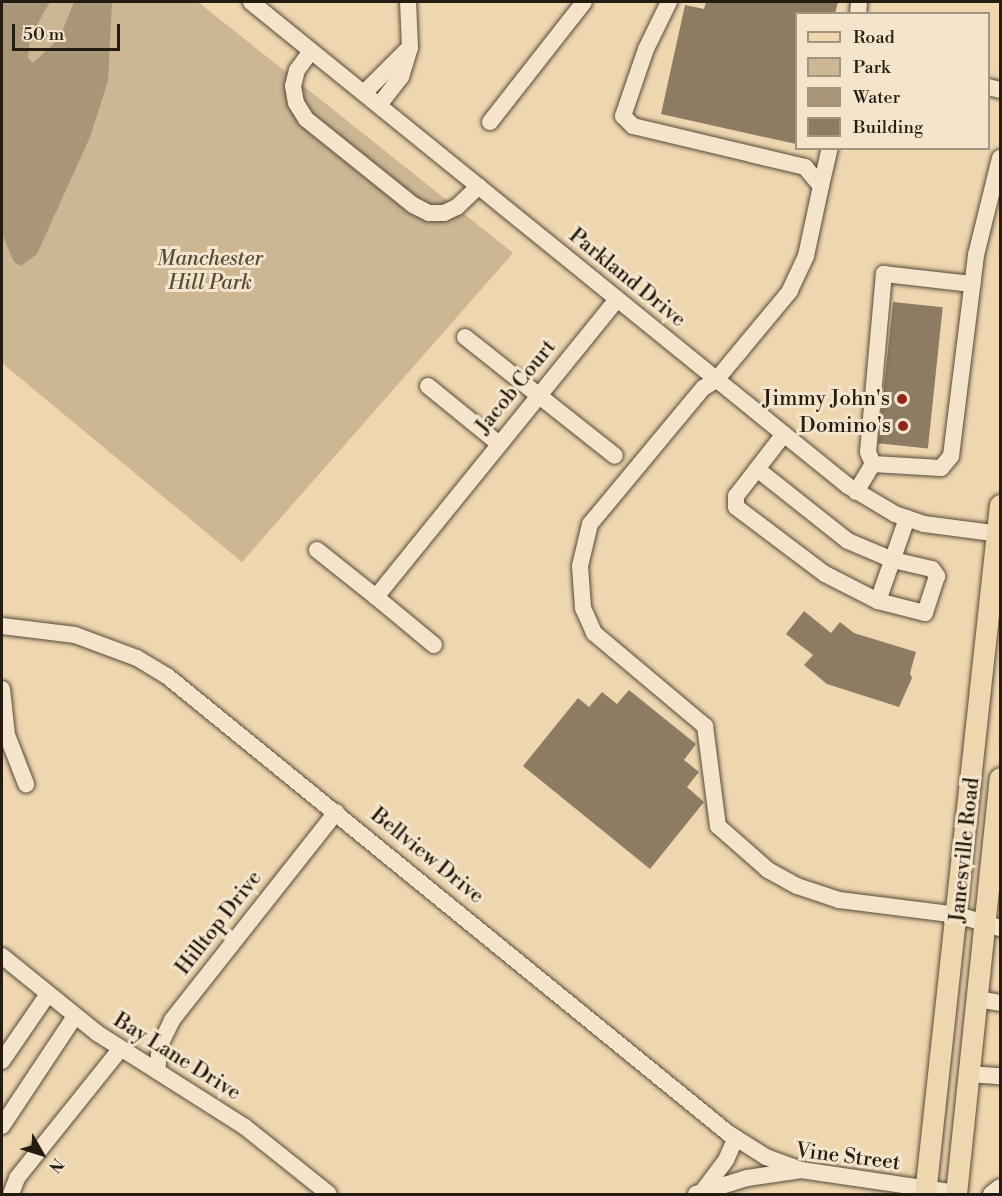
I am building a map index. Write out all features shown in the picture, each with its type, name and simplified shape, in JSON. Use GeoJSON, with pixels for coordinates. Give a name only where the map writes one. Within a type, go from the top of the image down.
{"type":"FeatureCollection","features":[{"type":"Feature","properties":{"kind":"main road","name":"Janesville Road"},"geometry":{"type":"LineString","coordinates":[[925,1192],[958,915],[999,534],[1000,505]]}},
{"type":"Feature","properties":{"kind":"main road","name":"Janesville Road"},"geometry":{"type":"LineString","coordinates":[[956,1194],[978,999],[993,926],[1000,778]]}},
{"type":"Feature","properties":{"kind":"street","name":"Parkland Drive"},"geometry":{"type":"LineString","coordinates":[[251,2],[856,492],[907,518],[966,532],[999,534]]}},
{"type":"Feature","properties":{"kind":"street"},"geometry":{"type":"LineString","coordinates":[[379,105],[401,77],[410,47],[408,2]]}},
{"type":"Feature","properties":{"kind":"street"},"geometry":{"type":"LineString","coordinates":[[490,122],[584,2]]}},
{"type":"Feature","properties":{"kind":"street"},"geometry":{"type":"LineString","coordinates":[[669,2],[646,49],[623,116],[633,126],[805,167],[821,186]]}},
{"type":"Feature","properties":{"kind":"street"},"geometry":{"type":"LineString","coordinates":[[364,93],[410,47]]}},
{"type":"Feature","properties":{"kind":"street"},"geometry":{"type":"LineString","coordinates":[[312,51],[297,70],[293,86],[296,103],[306,119],[413,205],[429,213],[444,213],[457,207],[479,186]]}},
{"type":"Feature","properties":{"kind":"street"},"geometry":{"type":"LineString","coordinates":[[830,150],[806,256],[790,291],[716,380],[703,388],[590,525],[580,566],[584,608],[594,633],[705,726],[718,826],[768,870],[797,886],[839,900],[958,915],[993,926]]}},
{"type":"Feature","properties":{"kind":"street"},"geometry":{"type":"LineString","coordinates":[[873,464],[941,468],[951,456],[972,284],[1000,158]]}},
{"type":"Feature","properties":{"kind":"street"},"geometry":{"type":"LineString","coordinates":[[873,464],[868,452],[884,274],[972,284]]}},
{"type":"Feature","properties":{"kind":"street","name":"Jacob Court"},"geometry":{"type":"LineString","coordinates":[[376,597],[617,299]]}},
{"type":"Feature","properties":{"kind":"street"},"geometry":{"type":"LineString","coordinates":[[465,337],[615,456]]}},
{"type":"Feature","properties":{"kind":"street"},"geometry":{"type":"LineString","coordinates":[[428,386],[499,444]]}},
{"type":"Feature","properties":{"kind":"street"},"geometry":{"type":"LineString","coordinates":[[757,469],[848,541],[893,560],[932,569],[937,576],[930,607],[925,613],[914,612],[878,601],[825,574],[736,507],[736,496],[784,434]]}},
{"type":"Feature","properties":{"kind":"street"},"geometry":{"type":"LineString","coordinates":[[856,492],[873,464]]}},
{"type":"Feature","properties":{"kind":"street"},"geometry":{"type":"LineString","coordinates":[[878,601],[907,518]]}},
{"type":"Feature","properties":{"kind":"street"},"geometry":{"type":"LineString","coordinates":[[317,550],[434,645]]}},
{"type":"Feature","properties":{"kind":"street","name":"Bellview Drive"},"geometry":{"type":"LineString","coordinates":[[2,626],[75,635],[144,663],[179,685],[736,1138],[766,1157],[801,1170]]}},
{"type":"Feature","properties":{"kind":"street"},"geometry":{"type":"LineString","coordinates":[[2,689],[7,735],[26,784]]}},
{"type":"Feature","properties":{"kind":"street","name":"Hilltop Drive"},"geometry":{"type":"LineString","coordinates":[[157,1071],[160,1045],[172,1020],[336,812]]}},
{"type":"Feature","properties":{"kind":"street","name":"Bay Lane Drive"},"geometry":{"type":"LineString","coordinates":[[2,956],[75,1016],[245,1127],[329,1194]]}},
{"type":"Feature","properties":{"kind":"street"},"geometry":{"type":"LineString","coordinates":[[2,1062],[48,994]]}},
{"type":"Feature","properties":{"kind":"street"},"geometry":{"type":"LineString","coordinates":[[978,999],[1000,1003]]}},
{"type":"Feature","properties":{"kind":"street"},"geometry":{"type":"LineString","coordinates":[[2,1126],[75,1016]]}},
{"type":"Feature","properties":{"kind":"street"},"geometry":{"type":"LineString","coordinates":[[11,1194],[17,1178],[121,1048]]}},
{"type":"Feature","properties":{"kind":"street"},"geometry":{"type":"LineString","coordinates":[[969,1074],[1000,1076]]}},
{"type":"Feature","properties":{"kind":"street","name":"Vine Street"},"geometry":{"type":"LineString","coordinates":[[699,1194],[726,1160],[736,1138]]}},
{"type":"Feature","properties":{"kind":"street","name":"Vine Street"},"geometry":{"type":"LineString","coordinates":[[699,1194],[747,1178],[801,1170],[925,1192],[956,1194]]}},
{"type":"Feature","properties":{"kind":"street"},"geometry":{"type":"LineString","coordinates":[[991,1194],[1000,1186]]}},
{"type":"Feature","properties":{"kind":"green space","name":"Manchester Hill Park"},"geometry":{"type":"Polygon","coordinates":[[[2,2],[198,2],[513,253],[242,562],[2,363],[2,2]]]}},
{"type":"Feature","properties":{"kind":"water"},"geometry":{"type":"Polygon","coordinates":[[[2,2],[50,2],[30,37],[28,58],[33,63],[59,39],[74,2],[112,2],[108,81],[90,137],[37,254],[21,266],[14,262],[2,234],[2,2]]]}},
{"type":"Feature","properties":{"kind":"building"},"geometry":{"type":"Polygon","coordinates":[[[706,2],[838,2],[836,12],[795,12],[795,144],[661,114],[685,5],[704,9],[706,2]]]}},
{"type":"Feature","properties":{"kind":"building"},"geometry":{"type":"Polygon","coordinates":[[[893,302],[943,307],[928,448],[878,443],[893,302]]]}},
{"type":"Feature","properties":{"kind":"building"},"geometry":{"type":"Polygon","coordinates":[[[804,611],[831,633],[840,622],[854,633],[916,652],[910,673],[912,678],[899,707],[827,684],[804,665],[813,655],[786,634],[804,611]]]}},
{"type":"Feature","properties":{"kind":"building"},"geometry":{"type":"Polygon","coordinates":[[[629,690],[696,744],[684,760],[699,772],[687,787],[704,802],[650,869],[523,766],[578,698],[589,707],[602,692],[617,704],[629,690]]]}},
{"type":"Feature","properties":{"kind":"place","name":"Jimmy John's"},"geometry":{"type":"Point","coordinates":[902,399]}},
{"type":"Feature","properties":{"kind":"place","name":"Domino's"},"geometry":{"type":"Point","coordinates":[903,426]}}]}
